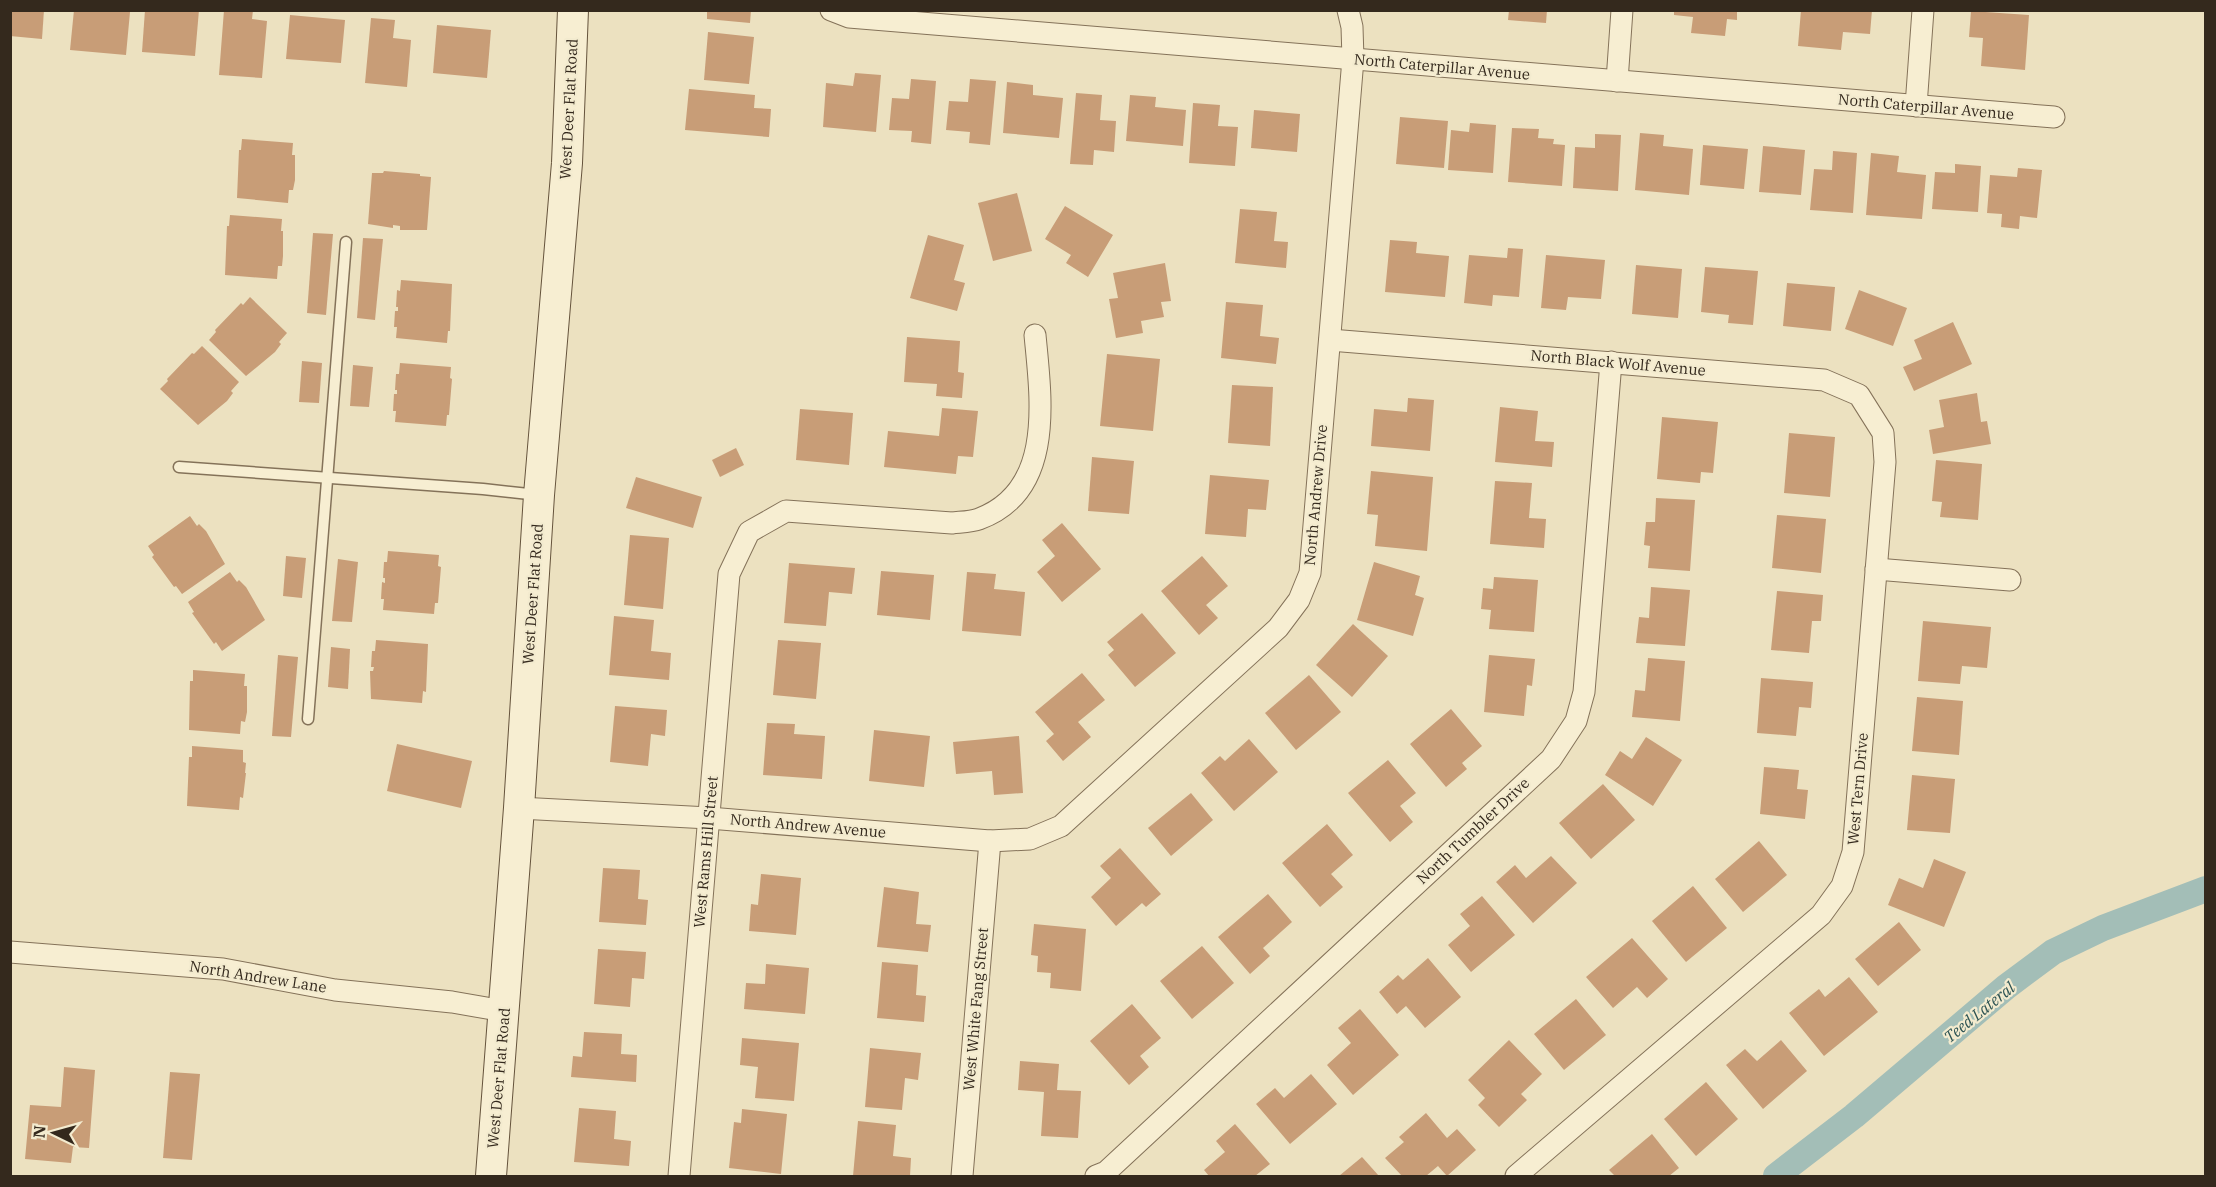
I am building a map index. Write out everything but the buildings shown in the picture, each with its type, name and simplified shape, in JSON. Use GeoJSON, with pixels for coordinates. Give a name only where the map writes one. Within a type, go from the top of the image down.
{"type":"FeatureCollection","features":[{"type":"Feature","properties":{"kind":"main road","name":"West Deer Flat Road"},"geometry":{"type":"LineString","coordinates":[[491,1176],[519,808],[539,495],[567,163],[573,10]]}},
{"type":"Feature","properties":{"kind":"street","name":"North Caterpillar Avenue"},"geometry":{"type":"LineString","coordinates":[[831,10],[849,17],[2054,117]]}},
{"type":"Feature","properties":{"kind":"street","name":"North Andrew Drive"},"geometry":{"type":"LineString","coordinates":[[990,841],[1030,839],[1061,826],[1278,628],[1299,600],[1310,573],[1330,340],[1353,59],[1352,27],[1348,10]]}},
{"type":"Feature","properties":{"kind":"street"},"geometry":{"type":"LineString","coordinates":[[1617,81],[1622,10]]}},
{"type":"Feature","properties":{"kind":"street"},"geometry":{"type":"LineString","coordinates":[[1916,106],[1923,10]]}},
{"type":"Feature","properties":{"kind":"street","name":"West Rams Hill Street"},"geometry":{"type":"LineString","coordinates":[[679,1176],[729,574],[749,532],[786,511],[952,523],[978,520],[1001,508],[1025,484],[1036,455],[1041,399],[1035,336]]}},
{"type":"Feature","properties":{"kind":"street","name":"North Black Wolf Avenue"},"geometry":{"type":"LineString","coordinates":[[1330,340],[1824,380],[1858,395],[1883,433]]}},
{"type":"Feature","properties":{"kind":"street","name":"North Tumbler Drive"},"geometry":{"type":"LineString","coordinates":[[1096,1176],[1106,1172],[1551,759],[1576,721],[1584,692],[1611,363]]}},
{"type":"Feature","properties":{"kind":"street","name":"West Tern Drive"},"geometry":{"type":"LineString","coordinates":[[1516,1176],[1821,915],[1842,886],[1853,852],[1885,462],[1883,433]]}},
{"type":"Feature","properties":{"kind":"street"},"geometry":{"type":"LineString","coordinates":[[1876,569],[2010,580]]}},
{"type":"Feature","properties":{"kind":"street","name":"North Andrew Avenue"},"geometry":{"type":"LineString","coordinates":[[519,808],[709,818],[990,841]]}},
{"type":"Feature","properties":{"kind":"street","name":"West White Fang Street"},"geometry":{"type":"LineString","coordinates":[[962,1176],[990,841]]}},
{"type":"Feature","properties":{"kind":"street","name":"North Andrew Lane"},"geometry":{"type":"LineString","coordinates":[[10,952],[223,969],[335,990],[452,1002],[504,1011]]}},
{"type":"Feature","properties":{"kind":"lane"},"geometry":{"type":"LineString","coordinates":[[308,719],[346,242]]}},
{"type":"Feature","properties":{"kind":"lane"},"geometry":{"type":"LineString","coordinates":[[179,467],[539,495]]}},
{"type":"Feature","properties":{"kind":"waterway","name":"Teed Lateral"},"geometry":{"type":"LineString","coordinates":[[1776,1176],[1854,1116],[2006,987],[2053,952],[2103,928],[2206,889]]}}]}
